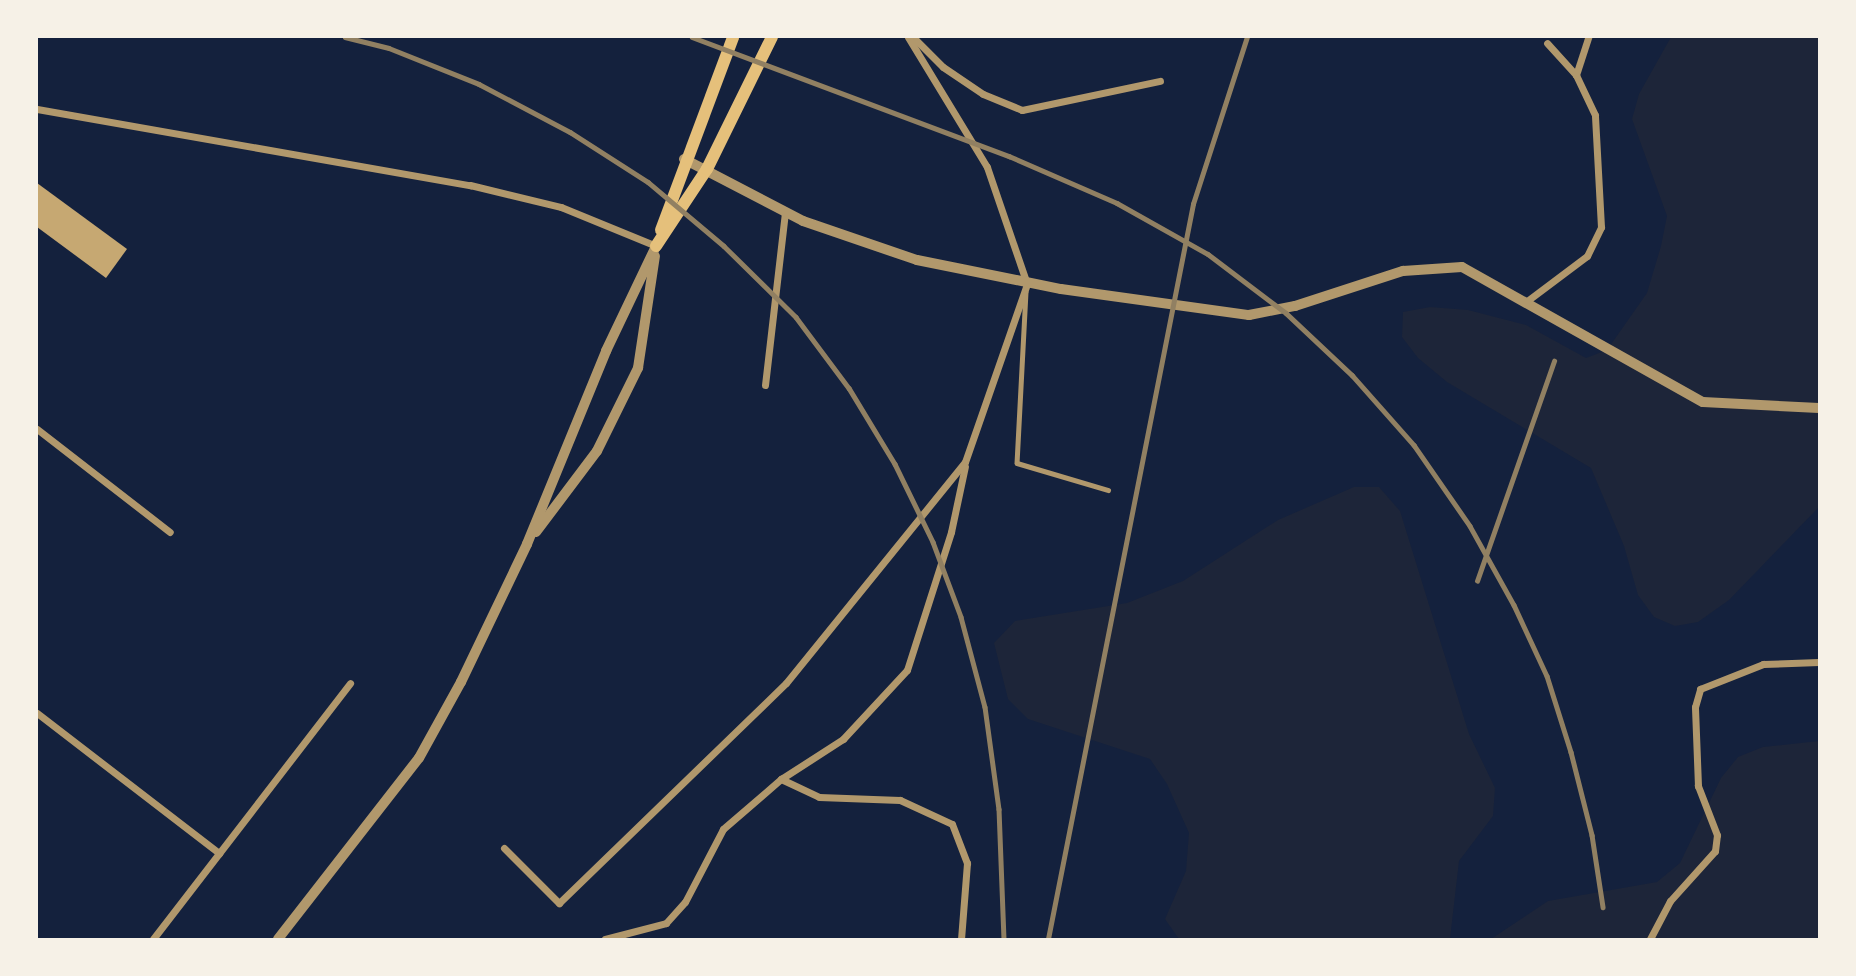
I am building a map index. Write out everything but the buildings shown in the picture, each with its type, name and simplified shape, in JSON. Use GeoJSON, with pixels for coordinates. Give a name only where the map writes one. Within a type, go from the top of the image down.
{"type":"FeatureCollection","features":[{"type":"Feature","properties":{"kind":"main road"},"geometry":{"type":"LineString","coordinates":[[656,246],[684,159],[733,37]]}},
{"type":"Feature","properties":{"kind":"main road"},"geometry":{"type":"LineString","coordinates":[[656,246],[707,169],[772,37]]}},
{"type":"Feature","properties":{"kind":"street"},"geometry":{"type":"LineString","coordinates":[[910,37],[943,67],[983,94],[1022,110],[1160,81]]}},
{"type":"Feature","properties":{"kind":"street"},"geometry":{"type":"LineString","coordinates":[[605,939],[666,923],[685,902],[723,829],[781,779],[843,739],[907,670],[951,532],[965,462],[1027,284],[986,167],[910,37]]}},
{"type":"Feature","properties":{"kind":"street"},"geometry":{"type":"LineString","coordinates":[[1576,75],[1588,37]]}},
{"type":"Feature","properties":{"kind":"street"},"geometry":{"type":"LineString","coordinates":[[1527,301],[1587,256],[1601,228],[1595,115],[1576,75],[1547,43]]}},
{"type":"Feature","properties":{"kind":"street"},"geometry":{"type":"LineString","coordinates":[[37,109],[470,185],[561,207],[656,246]]}},
{"type":"Feature","properties":{"kind":"street"},"geometry":{"type":"LineString","coordinates":[[684,159],[803,221],[917,260],[1060,289],[1249,315],[1295,306],[1403,271],[1462,267],[1527,301],[1703,402],[1819,408]]}},
{"type":"Feature","properties":{"kind":"street"},"geometry":{"type":"LineString","coordinates":[[765,385],[785,213]]}},
{"type":"Feature","properties":{"kind":"street"},"geometry":{"type":"LineString","coordinates":[[278,939],[419,758],[461,682],[527,544],[606,351],[656,246]]}},
{"type":"Feature","properties":{"kind":"street"},"geometry":{"type":"LineString","coordinates":[[527,544],[597,451],[638,368],[656,246]]}},
{"type":"Feature","properties":{"kind":"street"},"geometry":{"type":"LineString","coordinates":[[37,429],[170,532]]}},
{"type":"Feature","properties":{"kind":"street"},"geometry":{"type":"LineString","coordinates":[[504,848],[559,903],[786,683],[965,462]]}},
{"type":"Feature","properties":{"kind":"street"},"geometry":{"type":"LineString","coordinates":[[1650,939],[1670,901],[1714,851],[1717,835],[1698,786],[1695,707],[1700,689],[1763,664],[1819,662]]}},
{"type":"Feature","properties":{"kind":"street"},"geometry":{"type":"LineString","coordinates":[[153,939],[351,682]]}},
{"type":"Feature","properties":{"kind":"street"},"geometry":{"type":"LineString","coordinates":[[37,713],[219,853]]}},
{"type":"Feature","properties":{"kind":"street"},"geometry":{"type":"LineString","coordinates":[[781,779],[819,797],[900,800],[952,824],[967,863],[961,939]]}},
{"type":"Feature","properties":{"kind":"lane"},"geometry":{"type":"LineString","coordinates":[[1027,284],[1017,463],[1108,490]]}},
{"type":"Feature","properties":{"kind":"shaded area"},"geometry":{"type":"Polygon","coordinates":[[[1671,37],[1819,37],[1819,507],[1729,600],[1698,622],[1675,626],[1654,617],[1638,595],[1624,546],[1591,468],[1447,382],[1418,358],[1402,337],[1403,312],[1430,307],[1468,310],[1526,325],[1586,358],[1607,350],[1647,293],[1661,246],[1667,216],[1632,119],[1639,94],[1671,37]]]}},
{"type":"Feature","properties":{"kind":"shaded area"},"geometry":{"type":"Polygon","coordinates":[[[1354,487],[1379,487],[1400,511],[1469,734],[1495,788],[1493,816],[1459,861],[1450,939],[1179,939],[1165,919],[1186,871],[1189,833],[1167,784],[1150,759],[1028,719],[1008,699],[994,643],[1015,621],[1127,603],[1183,581],[1278,520],[1354,487]]]}},
{"type":"Feature","properties":{"kind":"shaded area"},"geometry":{"type":"Polygon","coordinates":[[[1819,741],[1819,939],[1491,939],[1548,901],[1657,882],[1680,863],[1721,778],[1738,757],[1763,747],[1819,741]]]}},
{"type":"Feature","properties":{"kind":"railway"},"geometry":{"type":"LineString","coordinates":[[345,37],[389,48],[479,84],[570,132],[648,182],[724,246],[796,317],[849,388],[895,464],[933,542],[961,617],[985,707],[999,809],[1004,939]]}},
{"type":"Feature","properties":{"kind":"railway"},"geometry":{"type":"LineString","coordinates":[[692,37],[1009,156],[1117,203],[1208,254],[1286,313],[1352,375],[1414,445],[1470,526],[1514,605],[1547,676],[1571,752],[1592,835],[1603,907]]}},
{"type":"Feature","properties":{"kind":"railway"},"geometry":{"type":"LineString","coordinates":[[1048,939],[1193,204],[1247,37]]}},
{"type":"Feature","properties":{"kind":"railway"},"geometry":{"type":"LineString","coordinates":[[1477,581],[1554,361]]}}]}
